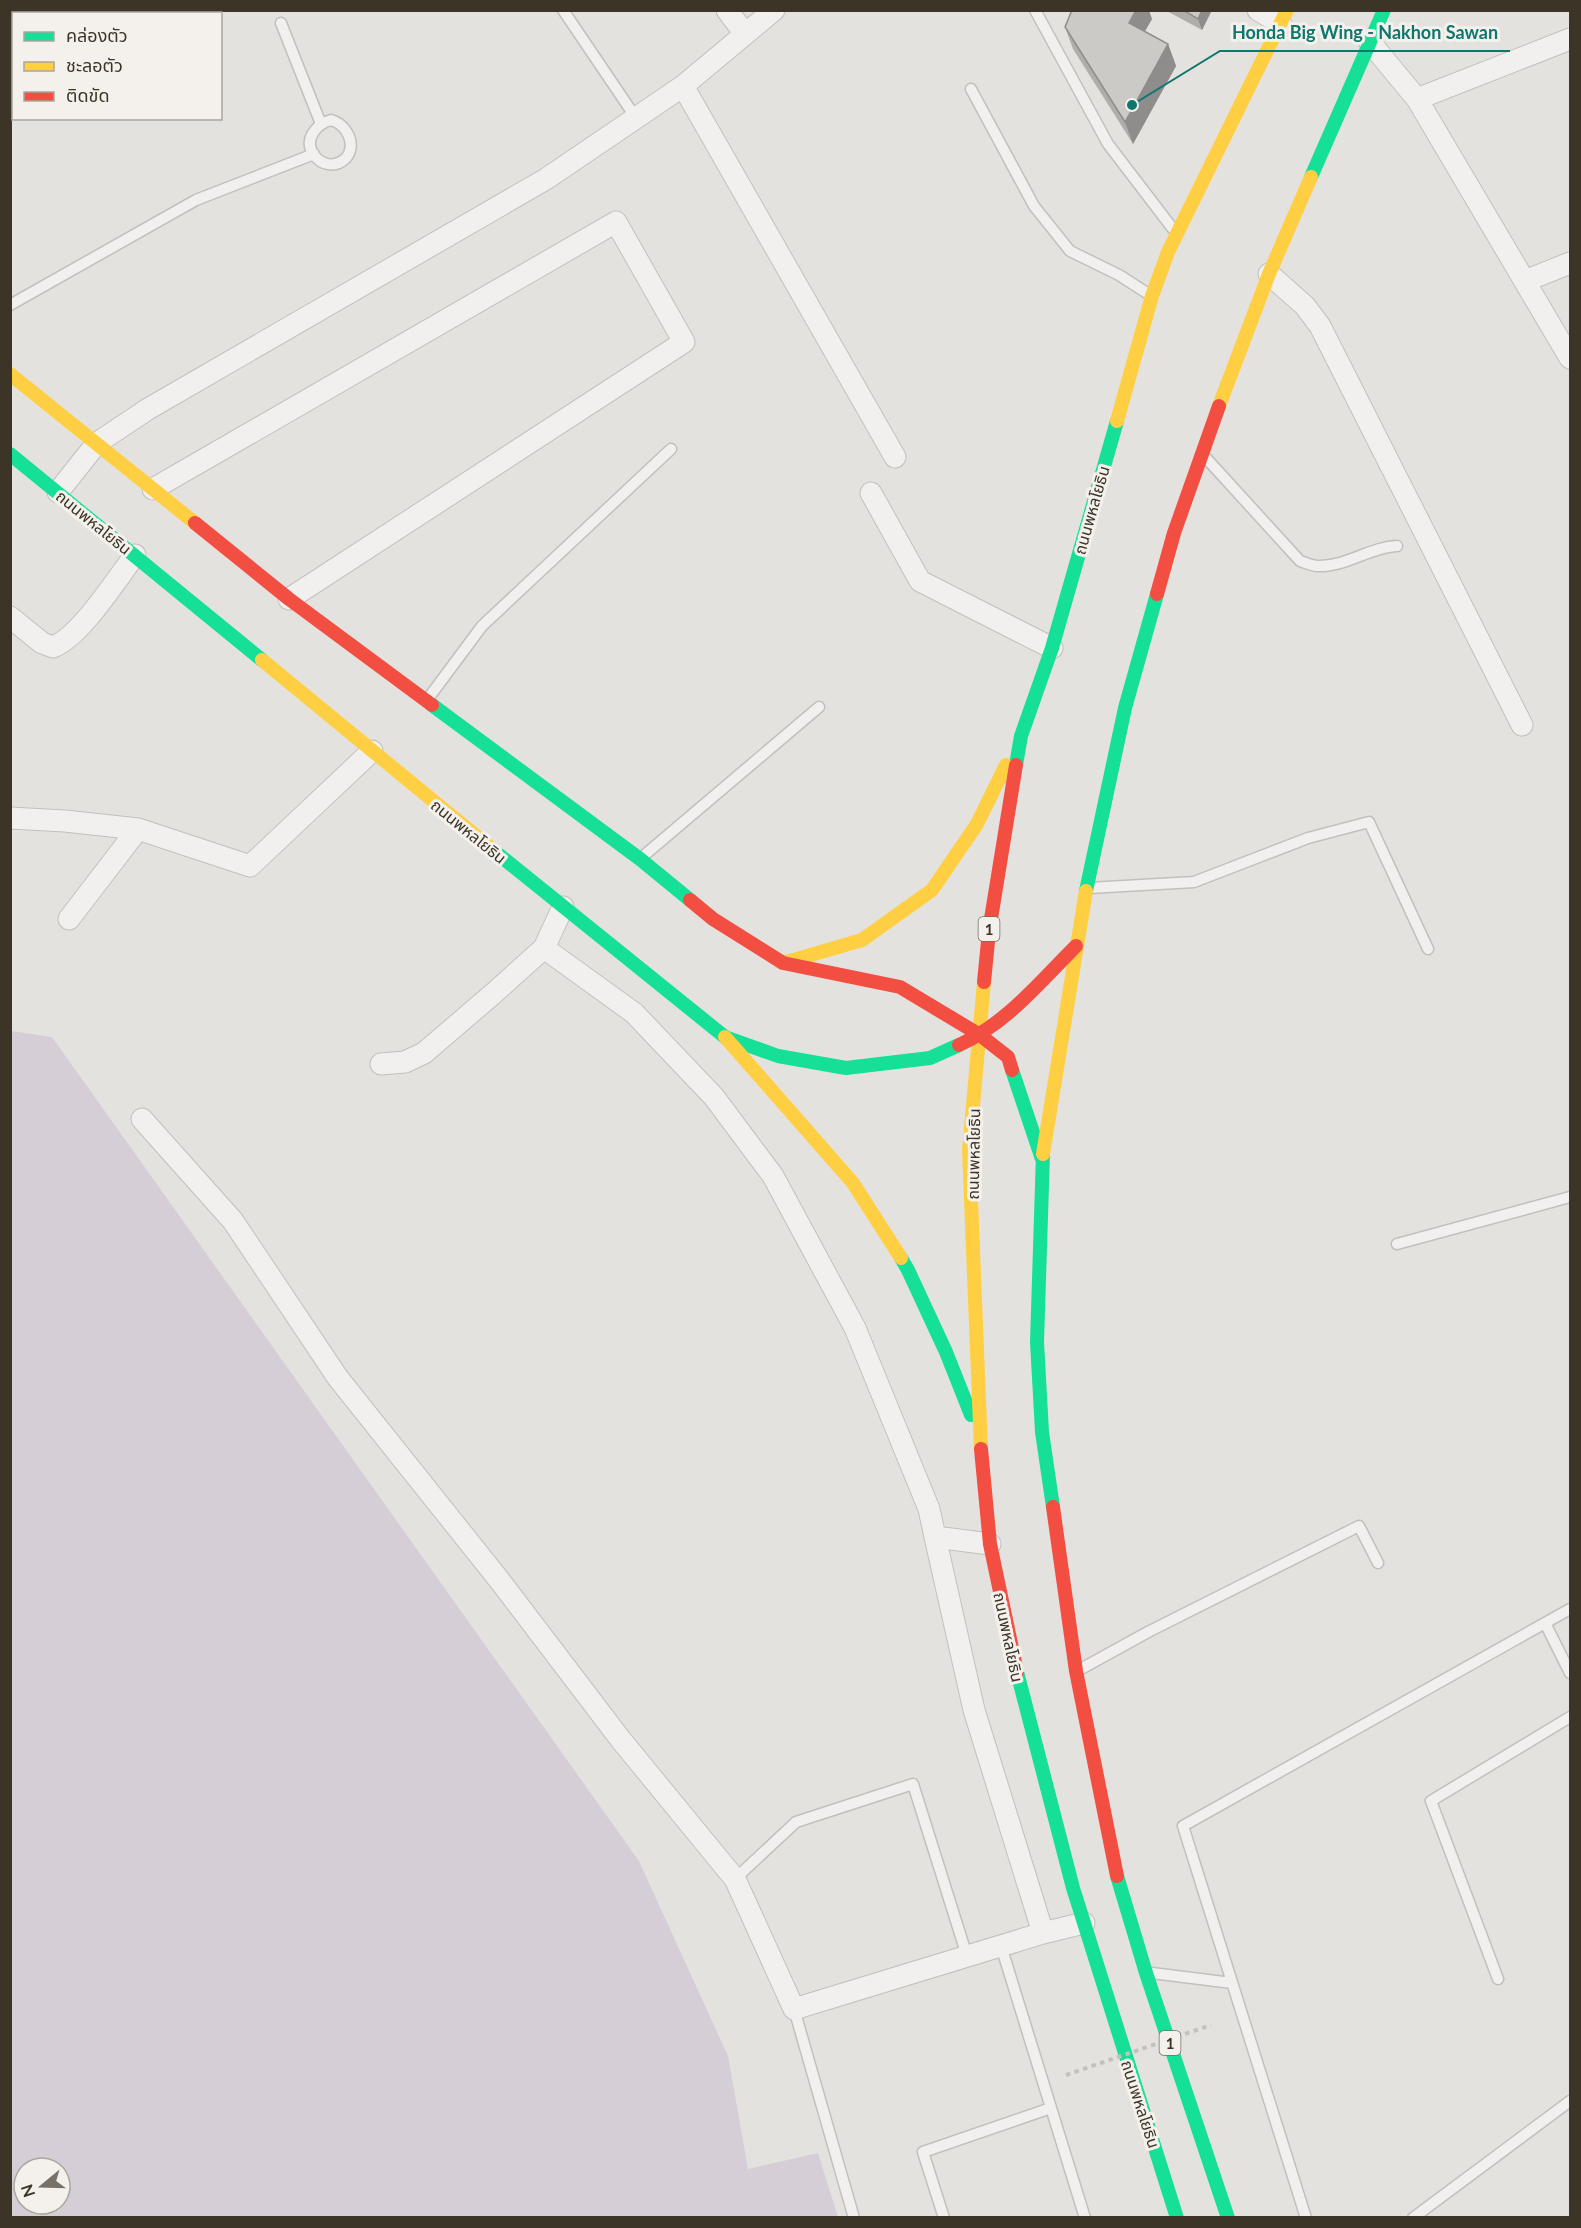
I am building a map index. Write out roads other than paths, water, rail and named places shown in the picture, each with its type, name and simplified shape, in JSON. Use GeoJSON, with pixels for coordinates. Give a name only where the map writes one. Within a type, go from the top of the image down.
{"type":"FeatureCollection","features":[{"type":"Feature","properties":{"kind":"main road","name":"1"},"geometry":{"type":"LineString","coordinates":[[1228,2217],[1146,1973],[1115,1869],[1076,1671],[1042,1432],[1037,1342],[1042,1159],[1086,888],[1125,708],[1174,533],[1201,453],[1269,274],[1384,10]]}},
{"type":"Feature","properties":{"kind":"main road","name":"ถนนพหลโยธิน"},"geometry":{"type":"LineString","coordinates":[[1177,2217],[1084,1923],[1022,1698],[990,1544],[980,1437],[969,1150],[989,931],[1021,736],[1052,648],[1152,296],[1177,234],[1284,17]]}},
{"type":"Feature","properties":{"kind":"main road"},"geometry":{"type":"LineString","coordinates":[[10,374],[289,598],[640,859],[713,919],[783,963],[900,987],[980,1035],[1008,1058],[1042,1159]]}},
{"type":"Feature","properties":{"kind":"main road","name":"ถนนพหลโยธิน"},"geometry":{"type":"LineString","coordinates":[[10,454],[725,1037],[778,1056],[846,1068],[930,1058],[980,1035],[1004,1019],[1076,946]]}},
{"type":"Feature","properties":{"kind":"main road"},"geometry":{"type":"LineString","coordinates":[[783,963],[862,940],[932,890],[977,824],[1021,736]]}},
{"type":"Feature","properties":{"kind":"main road"},"geometry":{"type":"LineString","coordinates":[[725,1037],[853,1183],[908,1270],[946,1352],[980,1437]]}},
{"type":"Feature","properties":{"kind":"street"},"geometry":{"type":"LineString","coordinates":[[727,10],[745,34]]}},
{"type":"Feature","properties":{"kind":"street"},"geometry":{"type":"LineString","coordinates":[[58,492],[98,443],[148,409],[546,179],[682,86],[774,10]]}},
{"type":"Feature","properties":{"kind":"street"},"geometry":{"type":"LineString","coordinates":[[1258,10],[1284,17]]}},
{"type":"Feature","properties":{"kind":"street"},"geometry":{"type":"LineString","coordinates":[[1417,99],[1570,39]]}},
{"type":"Feature","properties":{"kind":"street"},"geometry":{"type":"LineString","coordinates":[[1369,42],[1417,99],[1570,358]]}},
{"type":"Feature","properties":{"kind":"street"},"geometry":{"type":"LineString","coordinates":[[682,86],[895,457]]}},
{"type":"Feature","properties":{"kind":"street"},"geometry":{"type":"LineString","coordinates":[[153,489],[616,222],[684,342],[289,598]]}},
{"type":"Feature","properties":{"kind":"street"},"geometry":{"type":"LineString","coordinates":[[1525,281],[1570,263]]}},
{"type":"Feature","properties":{"kind":"street"},"geometry":{"type":"LineString","coordinates":[[1269,274],[1305,306],[1320,326],[1522,725]]}},
{"type":"Feature","properties":{"kind":"street"},"geometry":{"type":"LineString","coordinates":[[871,494],[920,581],[1052,648]]}},
{"type":"Feature","properties":{"kind":"street"},"geometry":{"type":"LineString","coordinates":[[10,617],[42,643],[52,647],[62,644],[80,627],[135,555]]}},
{"type":"Feature","properties":{"kind":"street"},"geometry":{"type":"LineString","coordinates":[[10,818],[138,829],[250,866],[372,751]]}},
{"type":"Feature","properties":{"kind":"street"},"geometry":{"type":"LineString","coordinates":[[69,919],[138,829]]}},
{"type":"Feature","properties":{"kind":"street"},"geometry":{"type":"LineString","coordinates":[[381,1064],[405,1062],[424,1053],[544,948],[563,907]]}},
{"type":"Feature","properties":{"kind":"street"},"geometry":{"type":"LineString","coordinates":[[544,948],[634,1013],[714,1097],[773,1176],[855,1328],[929,1509],[974,1710],[1043,1933]]}},
{"type":"Feature","properties":{"kind":"street"},"geometry":{"type":"LineString","coordinates":[[142,1119],[233,1221],[338,1378],[500,1581],[621,1740],[735,1879],[794,2009],[1043,1933],[1084,1923]]}},
{"type":"Feature","properties":{"kind":"street"},"geometry":{"type":"LineString","coordinates":[[935,1537],[990,1544]]}},
{"type":"Feature","properties":{"kind":"lane"},"geometry":{"type":"LineString","coordinates":[[563,10],[636,118]]}},
{"type":"Feature","properties":{"kind":"lane"},"geometry":{"type":"LineString","coordinates":[[1035,10],[1108,144],[1177,234]]}},
{"type":"Feature","properties":{"kind":"lane"},"geometry":{"type":"LineString","coordinates":[[281,23],[321,124]]}},
{"type":"Feature","properties":{"kind":"lane"},"geometry":{"type":"LineString","coordinates":[[971,89],[1034,206],[1070,251],[1119,275],[1152,296]]}},
{"type":"Feature","properties":{"kind":"lane"},"geometry":{"type":"LineString","coordinates":[[331,120],[341,124],[349,135],[351,150],[345,159],[335,164],[326,163],[314,154],[311,136],[321,124],[331,120]]}},
{"type":"Feature","properties":{"kind":"lane"},"geometry":{"type":"LineString","coordinates":[[10,305],[196,200],[314,154]]}},
{"type":"Feature","properties":{"kind":"lane"},"geometry":{"type":"LineString","coordinates":[[427,700],[482,626],[671,449]]}},
{"type":"Feature","properties":{"kind":"lane"},"geometry":{"type":"LineString","coordinates":[[1201,453],[1300,561],[1317,567],[1352,560],[1384,546],[1397,546]]}},
{"type":"Feature","properties":{"kind":"lane"},"geometry":{"type":"LineString","coordinates":[[640,859],[819,707]]}},
{"type":"Feature","properties":{"kind":"lane"},"geometry":{"type":"LineString","coordinates":[[1086,888],[1194,882],[1308,838],[1369,822],[1428,949]]}},
{"type":"Feature","properties":{"kind":"lane"},"geometry":{"type":"LineString","coordinates":[[1397,1244],[1570,1197]]}},
{"type":"Feature","properties":{"kind":"lane"},"geometry":{"type":"LineString","coordinates":[[1076,1671],[1148,1632],[1359,1526],[1378,1563]]}},
{"type":"Feature","properties":{"kind":"lane"},"geometry":{"type":"LineString","coordinates":[[1306,2217],[1183,1827],[1570,1609]]}},
{"type":"Feature","properties":{"kind":"lane"},"geometry":{"type":"LineString","coordinates":[[1545,1623],[1570,1673]]}},
{"type":"Feature","properties":{"kind":"lane"},"geometry":{"type":"LineString","coordinates":[[1498,1979],[1431,1801],[1570,1717]]}},
{"type":"Feature","properties":{"kind":"lane"},"geometry":{"type":"LineString","coordinates":[[735,1879],[796,1822],[913,1784],[967,1956]]}},
{"type":"Feature","properties":{"kind":"lane"},"geometry":{"type":"LineString","coordinates":[[1001,1946],[1085,2217]]}},
{"type":"Feature","properties":{"kind":"lane"},"geometry":{"type":"LineString","coordinates":[[1146,1973],[1232,1983]]}},
{"type":"Feature","properties":{"kind":"lane"},"geometry":{"type":"LineString","coordinates":[[794,2009],[854,2217]]}},
{"type":"Feature","properties":{"kind":"lane"},"geometry":{"type":"LineString","coordinates":[[1413,2217],[1570,2102]]}},
{"type":"Feature","properties":{"kind":"lane"},"geometry":{"type":"LineString","coordinates":[[944,2217],[923,2152],[1051,2108]]}},
{"type":"Feature","properties":{"kind":"place","name":"Honda Big Wing - Nakhon Sawan"},"geometry":{"type":"Point","coordinates":[1132,105]}}]}
